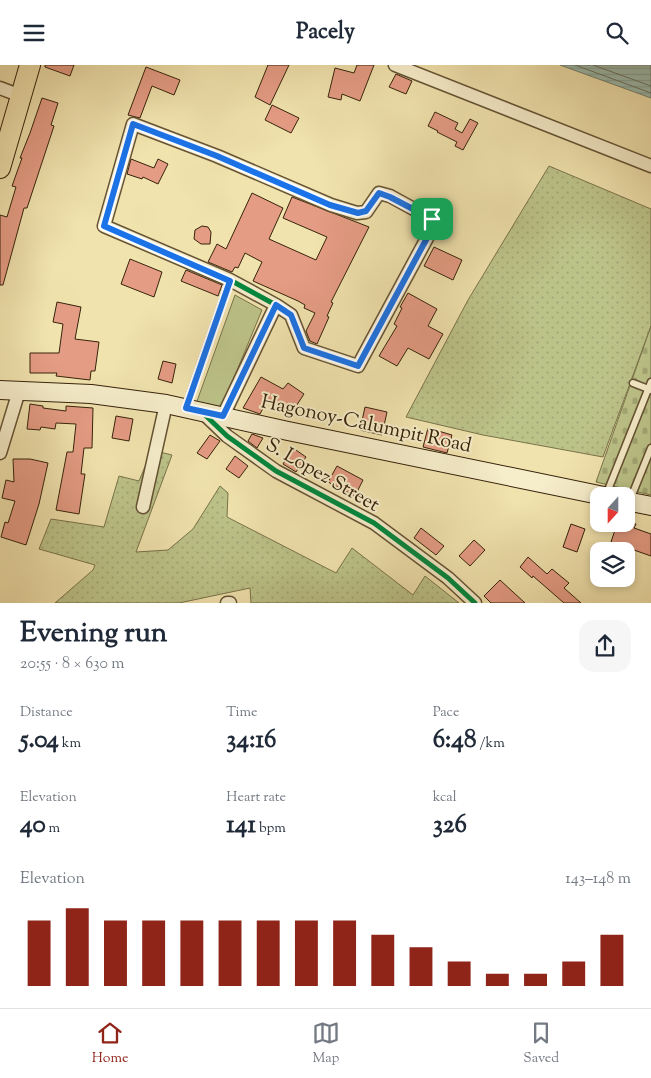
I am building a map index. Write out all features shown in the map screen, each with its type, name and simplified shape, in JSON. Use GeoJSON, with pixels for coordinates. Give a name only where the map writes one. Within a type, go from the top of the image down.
{"type":"FeatureCollection","features":[{"type":"Feature","properties":{"kind":"highway"},"geometry":{"type":"LineString","coordinates":[[0,168],[30,65]]}},
{"type":"Feature","properties":{"kind":"main road","name":"Hagonoy-Calumpit Road"},"geometry":{"type":"LineString","coordinates":[[0,390],[92,394],[166,404],[590,493]]}},
{"type":"Feature","properties":{"kind":"main road"},"geometry":{"type":"LineString","coordinates":[[635,503],[651,506]]}},
{"type":"Feature","properties":{"kind":"street"},"geometry":{"type":"LineString","coordinates":[[395,65],[651,166]]}},
{"type":"Feature","properties":{"kind":"street"},"geometry":{"type":"LineString","coordinates":[[0,88],[21,96]]}},
{"type":"Feature","properties":{"kind":"street"},"geometry":{"type":"LineString","coordinates":[[133,124],[217,156],[330,205],[358,213],[366,211],[379,193],[432,219],[433,227],[358,366],[304,348],[291,315],[230,281],[104,226],[133,124]]}},
{"type":"Feature","properties":{"kind":"street"},"geometry":{"type":"LineString","coordinates":[[223,416],[276,305]]}},
{"type":"Feature","properties":{"kind":"street"},"geometry":{"type":"LineString","coordinates":[[0,453],[19,391]]}},
{"type":"Feature","properties":{"kind":"street"},"geometry":{"type":"LineString","coordinates":[[143,507],[166,404]]}},
{"type":"Feature","properties":{"kind":"street","name":"S. Lopez Street"},"geometry":{"type":"LineString","coordinates":[[194,410],[276,471],[374,523],[448,578],[475,603]]}},
{"type":"Feature","properties":{"kind":"lane"},"geometry":{"type":"LineString","coordinates":[[194,410],[230,281]]}},
{"type":"Feature","properties":{"kind":"lane"},"geometry":{"type":"LineString","coordinates":[[609,487],[650,387],[633,383]]}},
{"type":"Feature","properties":{"kind":"lane"},"geometry":{"type":"LineString","coordinates":[[634,487],[651,448]]}},
{"type":"Feature","properties":{"kind":"green space"},"geometry":{"type":"Polygon","coordinates":[[[549,166],[651,209],[651,326],[603,457],[483,435],[406,417],[468,300],[549,166]]]}},
{"type":"Feature","properties":{"kind":"green space"},"geometry":{"type":"Polygon","coordinates":[[[235,295],[262,310],[221,409],[196,404],[235,295]]]}},
{"type":"Feature","properties":{"kind":"green space"},"geometry":{"type":"Polygon","coordinates":[[[651,326],[651,495],[635,491],[635,487],[617,487],[596,482],[651,326]]]}},
{"type":"Feature","properties":{"kind":"green space"},"geometry":{"type":"Polygon","coordinates":[[[152,450],[172,455],[136,552],[168,550],[193,529],[220,486],[228,493],[227,517],[336,573],[352,548],[413,595],[425,576],[459,603],[251,603],[250,588],[179,603],[55,603],[93,570],[95,565],[39,549],[51,519],[104,527],[119,476],[139,481],[152,450]]]}},
{"type":"Feature","properties":{"kind":"water"},"geometry":{"type":"Polygon","coordinates":[[[560,65],[651,65],[651,98],[560,65]]]}},
{"type":"Feature","properties":{"kind":"building"},"geometry":{"type":"Polygon","coordinates":[[[45,65],[74,65],[70,76],[45,67],[45,65]]]}},
{"type":"Feature","properties":{"kind":"building"},"geometry":{"type":"Polygon","coordinates":[[[268,65],[289,65],[270,105],[255,97],[268,65]]]}},
{"type":"Feature","properties":{"kind":"building"},"geometry":{"type":"Polygon","coordinates":[[[357,65],[374,65],[360,101],[342,94],[341,100],[328,97],[335,68],[354,73],[357,65]]]}},
{"type":"Feature","properties":{"kind":"building"},"geometry":{"type":"Polygon","coordinates":[[[146,67],[180,80],[174,95],[152,86],[140,118],[128,115],[146,67]]]}},
{"type":"Feature","properties":{"kind":"building"},"geometry":{"type":"Polygon","coordinates":[[[396,74],[412,81],[406,94],[389,87],[396,74]]]}},
{"type":"Feature","properties":{"kind":"building"},"geometry":{"type":"Polygon","coordinates":[[[42,98],[58,103],[51,125],[54,126],[27,208],[24,208],[3,285],[0,285],[0,215],[7,217],[16,187],[12,186],[22,158],[20,158],[42,98]]]}},
{"type":"Feature","properties":{"kind":"building"},"geometry":{"type":"Polygon","coordinates":[[[272,105],[299,118],[291,133],[265,120],[272,105]]]}},
{"type":"Feature","properties":{"kind":"building"},"geometry":{"type":"Polygon","coordinates":[[[435,112],[458,123],[455,129],[462,133],[470,119],[478,123],[463,150],[455,146],[457,142],[428,126],[435,112]]]}},
{"type":"Feature","properties":{"kind":"building"},"geometry":{"type":"Polygon","coordinates":[[[131,159],[154,168],[158,159],[168,164],[158,184],[143,177],[142,179],[127,174],[131,159]]]}},
{"type":"Feature","properties":{"kind":"building"},"geometry":{"type":"Polygon","coordinates":[[[252,193],[283,208],[269,239],[316,260],[327,237],[283,218],[292,197],[369,227],[331,302],[333,303],[327,316],[329,317],[317,344],[310,341],[306,331],[315,313],[304,308],[305,305],[298,301],[253,281],[262,262],[245,253],[238,268],[235,267],[232,272],[208,262],[217,244],[226,249],[252,193]]]}},
{"type":"Feature","properties":{"kind":"building"},"geometry":{"type":"Polygon","coordinates":[[[202,226],[208,227],[211,232],[210,244],[201,244],[194,239],[195,230],[202,226]]]}},
{"type":"Feature","properties":{"kind":"building"},"geometry":{"type":"Polygon","coordinates":[[[434,247],[462,260],[453,280],[424,266],[434,247]]]}},
{"type":"Feature","properties":{"kind":"building"},"geometry":{"type":"Polygon","coordinates":[[[130,259],[162,272],[154,297],[121,284],[130,259]]]}},
{"type":"Feature","properties":{"kind":"building"},"geometry":{"type":"Polygon","coordinates":[[[186,270],[222,285],[218,296],[181,281],[186,270]]]}},
{"type":"Feature","properties":{"kind":"building"},"geometry":{"type":"Polygon","coordinates":[[[408,293],[437,309],[428,326],[443,334],[429,359],[408,348],[397,366],[379,356],[397,326],[394,324],[402,308],[400,307],[408,293]]]}},
{"type":"Feature","properties":{"kind":"building"},"geometry":{"type":"Polygon","coordinates":[[[57,302],[81,307],[75,339],[99,342],[95,371],[91,371],[90,380],[56,376],[57,373],[30,373],[30,353],[59,353],[63,324],[53,322],[57,302]]]}},
{"type":"Feature","properties":{"kind":"building"},"geometry":{"type":"Polygon","coordinates":[[[163,361],[176,364],[172,383],[158,379],[163,361]]]}},
{"type":"Feature","properties":{"kind":"building"},"geometry":{"type":"Polygon","coordinates":[[[261,377],[283,389],[288,383],[304,394],[291,414],[270,400],[269,402],[267,401],[260,414],[243,408],[261,377]]]}},
{"type":"Feature","properties":{"kind":"building"},"geometry":{"type":"Polygon","coordinates":[[[30,404],[66,411],[66,406],[93,408],[92,448],[84,448],[81,474],[85,474],[79,514],[56,510],[67,452],[73,452],[76,424],[56,423],[55,429],[41,427],[40,430],[27,429],[30,404]]]}},
{"type":"Feature","properties":{"kind":"building"},"geometry":{"type":"Polygon","coordinates":[[[365,407],[387,412],[382,435],[360,430],[365,407]]]}},
{"type":"Feature","properties":{"kind":"building"},"geometry":{"type":"Polygon","coordinates":[[[116,416],[133,419],[129,441],[112,438],[116,416]]]}},
{"type":"Feature","properties":{"kind":"building"},"geometry":{"type":"Polygon","coordinates":[[[428,428],[452,435],[447,453],[423,447],[428,428]]]}},
{"type":"Feature","properties":{"kind":"building"},"geometry":{"type":"Polygon","coordinates":[[[252,434],[263,438],[257,448],[248,441],[252,434]]]}},
{"type":"Feature","properties":{"kind":"building"},"geometry":{"type":"Polygon","coordinates":[[[210,435],[220,441],[207,459],[197,453],[210,435]]]}},
{"type":"Feature","properties":{"kind":"building"},"geometry":{"type":"Polygon","coordinates":[[[293,448],[306,457],[296,472],[283,464],[293,448]]]}},
{"type":"Feature","properties":{"kind":"building"},"geometry":{"type":"Polygon","coordinates":[[[235,456],[248,466],[239,478],[226,469],[235,456]]]}},
{"type":"Feature","properties":{"kind":"building"},"geometry":{"type":"Polygon","coordinates":[[[13,459],[30,459],[48,463],[39,504],[26,545],[1,537],[5,522],[8,523],[15,501],[2,498],[6,480],[14,482],[13,459]]]}},
{"type":"Feature","properties":{"kind":"building"},"geometry":{"type":"Polygon","coordinates":[[[337,466],[363,480],[355,496],[328,482],[337,466]]]}},
{"type":"Feature","properties":{"kind":"building"},"geometry":{"type":"Polygon","coordinates":[[[571,524],[585,529],[577,552],[563,547],[571,524]]]}},
{"type":"Feature","properties":{"kind":"building"},"geometry":{"type":"Polygon","coordinates":[[[421,528],[444,546],[436,555],[414,538],[421,528]]]}},
{"type":"Feature","properties":{"kind":"building"},"geometry":{"type":"Polygon","coordinates":[[[635,528],[651,534],[651,556],[635,550],[635,542],[611,542],[614,533],[635,533],[635,528]]]}},
{"type":"Feature","properties":{"kind":"building"},"geometry":{"type":"Polygon","coordinates":[[[474,540],[485,550],[470,566],[459,556],[474,540]]]}},
{"type":"Feature","properties":{"kind":"building"},"geometry":{"type":"Polygon","coordinates":[[[528,557],[547,574],[552,569],[569,583],[564,588],[581,603],[564,603],[533,576],[532,578],[520,567],[528,557]]]}},
{"type":"Feature","properties":{"kind":"building"},"geometry":{"type":"Polygon","coordinates":[[[500,580],[525,603],[491,603],[484,596],[500,580]]]}},
{"type":"Feature","properties":{"kind":"cycle path"},"geometry":{"type":"LineString","coordinates":[[133,124],[217,156],[331,205],[357,213],[366,212],[379,193],[390,196],[432,219],[433,227],[358,366],[304,348],[291,315],[276,305],[230,280],[104,226],[133,124]]}},
{"type":"Feature","properties":{"kind":"cycle path"},"geometry":{"type":"LineString","coordinates":[[202,412],[227,436],[276,471],[374,523],[448,578],[475,603]]}},
{"type":"Feature","properties":{"kind":"route"},"geometry":{"type":"LineString","coordinates":[[133,124],[217,156],[330,205],[358,213],[366,211],[379,193],[432,219],[433,227],[358,366],[304,348],[291,315],[276,305],[223,416],[186,408],[230,281],[104,226],[133,124]]}}]}
